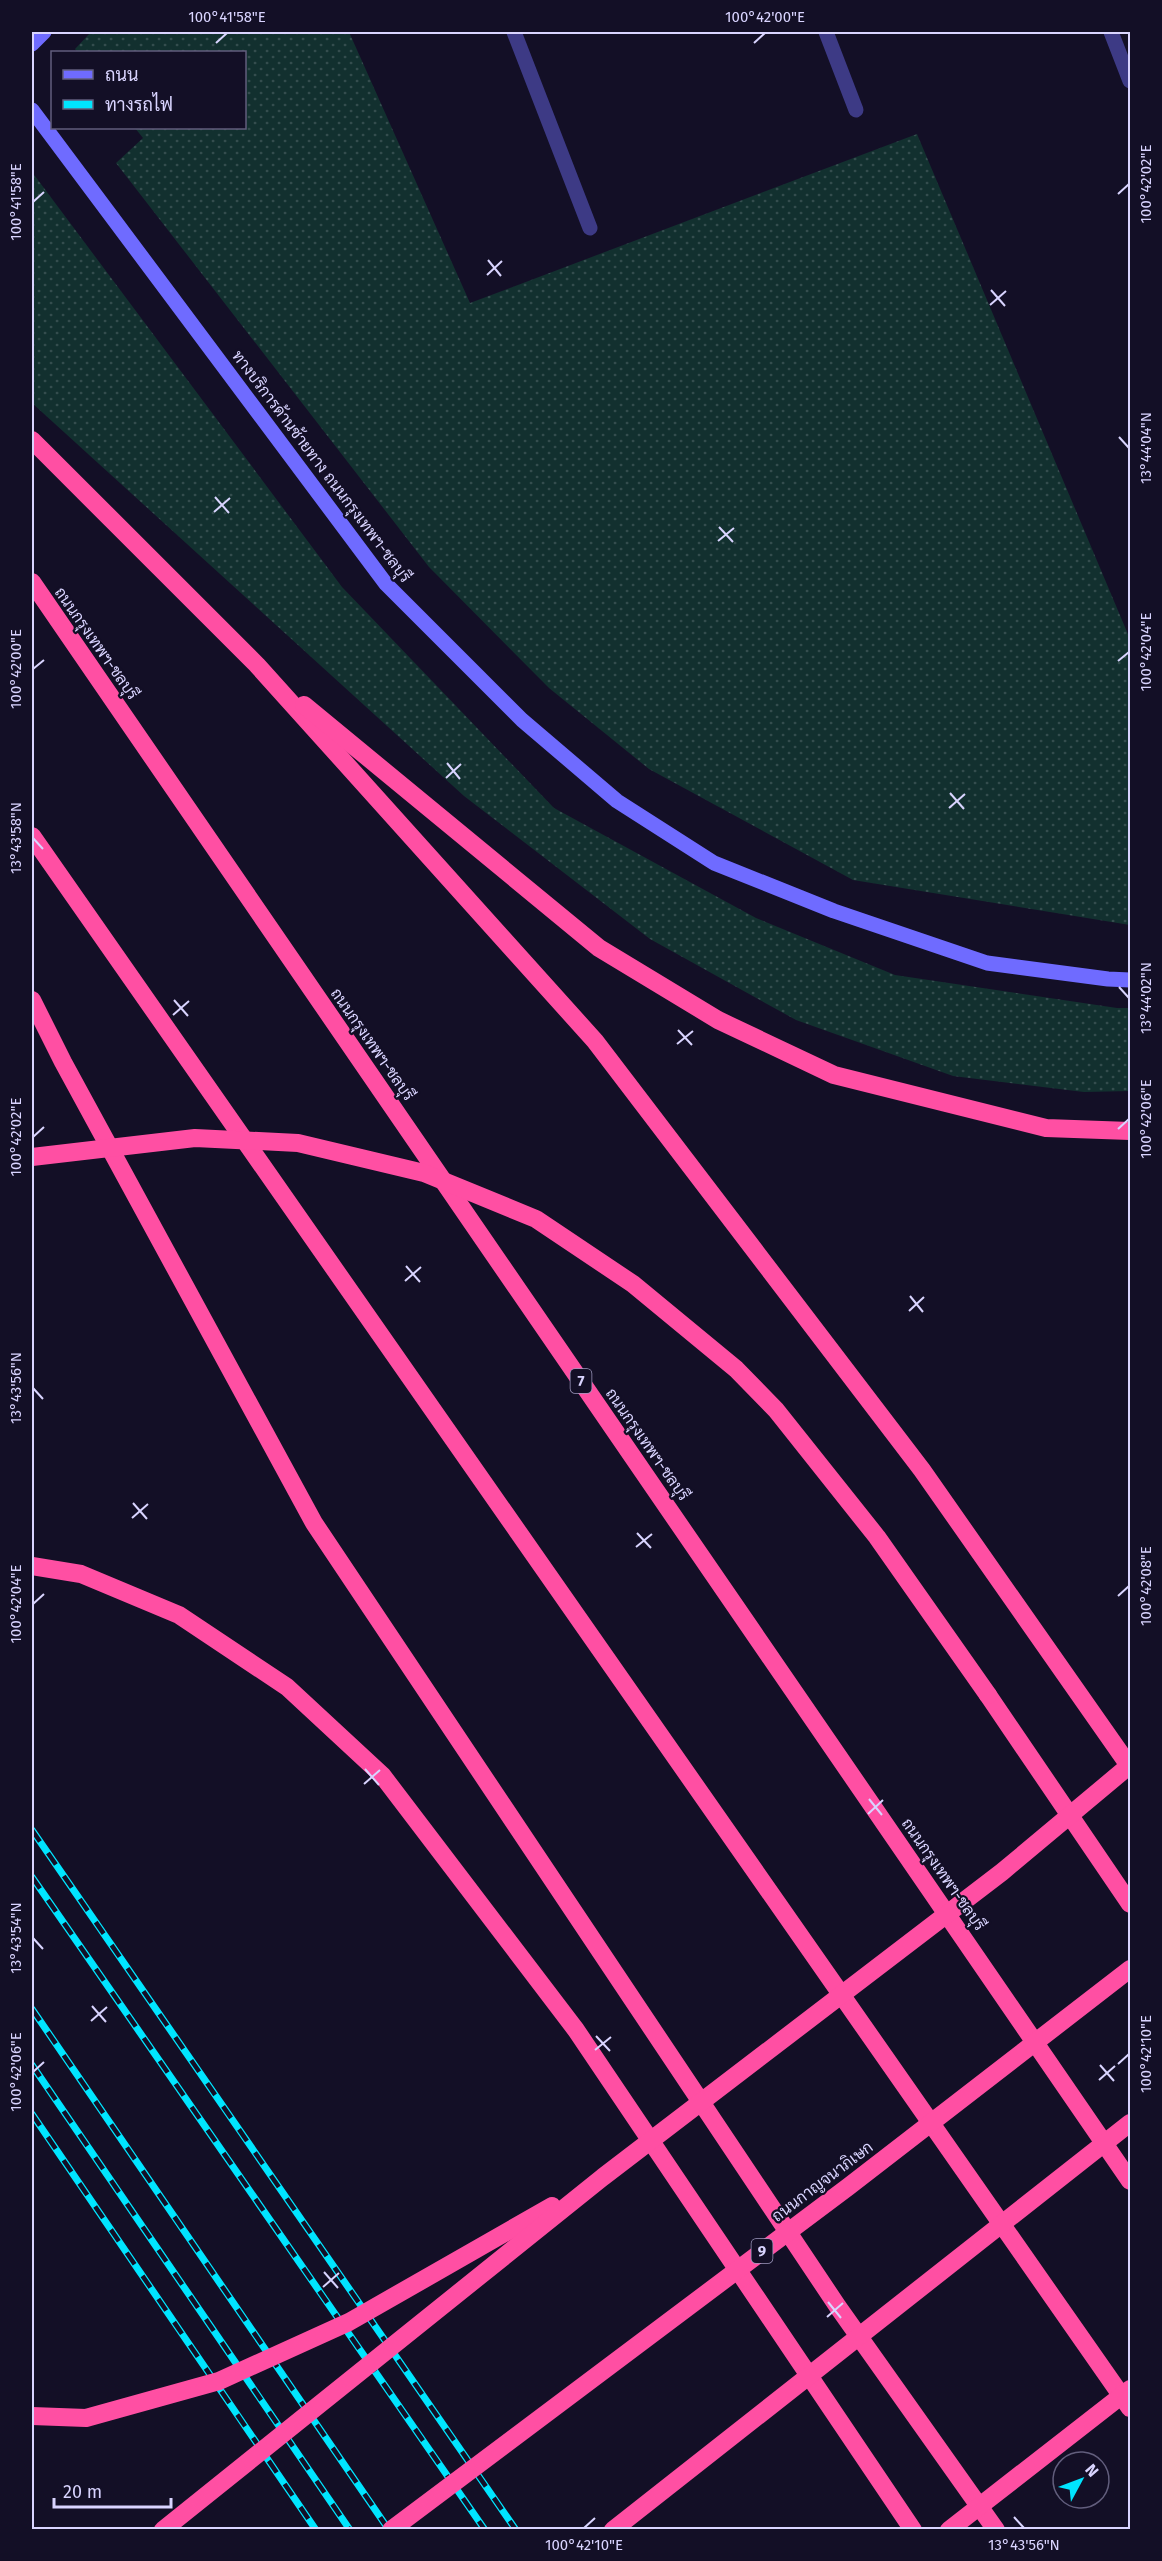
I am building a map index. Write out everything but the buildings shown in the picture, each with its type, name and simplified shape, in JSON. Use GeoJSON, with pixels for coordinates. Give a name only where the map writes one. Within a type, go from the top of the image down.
{"type":"FeatureCollection","features":[{"type":"Feature","properties":{"kind":"highway"},"geometry":{"type":"LineString","coordinates":[[32,440],[257,665],[595,1041],[922,1470],[1131,1766],[1002,1872],[603,2177],[163,2529]]}},
{"type":"Feature","properties":{"kind":"highway","name":"ถนนกรุงเทพฯ-ชลบุรี"},"geometry":{"type":"LineString","coordinates":[[32,582],[1131,2181]]}},
{"type":"Feature","properties":{"kind":"highway"},"geometry":{"type":"LineString","coordinates":[[257,665],[599,948],[718,1020],[834,1075],[1046,1128],[1131,1131]]}},
{"type":"Feature","properties":{"kind":"highway"},"geometry":{"type":"LineString","coordinates":[[32,836],[1131,2408]]}},
{"type":"Feature","properties":{"kind":"highway"},"geometry":{"type":"LineString","coordinates":[[32,1000],[63,1062],[314,1523],[831,2298],[996,2529]]}},
{"type":"Feature","properties":{"kind":"highway"},"geometry":{"type":"LineString","coordinates":[[32,1157],[195,1138],[298,1143],[424,1173],[536,1219],[633,1284],[736,1370],[776,1410],[878,1536],[1131,1904]]}},
{"type":"Feature","properties":{"kind":"highway"},"geometry":{"type":"LineString","coordinates":[[32,1566],[81,1574],[179,1615],[287,1687],[382,1775],[576,2030],[913,2529]]}},
{"type":"Feature","properties":{"kind":"highway","name":"ถนนกาญจนาภิเษก"},"geometry":{"type":"LineString","coordinates":[[391,2529],[839,2194],[1131,1969]]}},
{"type":"Feature","properties":{"kind":"highway"},"geometry":{"type":"LineString","coordinates":[[613,2529],[1131,2123]]}},
{"type":"Feature","properties":{"kind":"highway"},"geometry":{"type":"LineString","coordinates":[[32,2416],[86,2418],[219,2381],[349,2322],[603,2177]]}},
{"type":"Feature","properties":{"kind":"highway"},"geometry":{"type":"LineString","coordinates":[[949,2529],[1131,2389]]}},
{"type":"Feature","properties":{"kind":"main road"},"geometry":{"type":"LineString","coordinates":[[32,45],[44,32]]}},
{"type":"Feature","properties":{"kind":"main road","name":"ทางบริการด้านซ้ายทาง ถนนกรุงเทพฯ-ชลบุรี"},"geometry":{"type":"LineString","coordinates":[[32,110],[386,584],[522,720],[616,801],[714,863],[834,911],[987,963],[1131,980]]}},
{"type":"Feature","properties":{"kind":"street"},"geometry":{"type":"LineString","coordinates":[[514,32],[590,228]]}},
{"type":"Feature","properties":{"kind":"street"},"geometry":{"type":"LineString","coordinates":[[826,32],[856,110]]}},
{"type":"Feature","properties":{"kind":"street"},"geometry":{"type":"LineString","coordinates":[[1111,32],[1131,81]]}},
{"type":"Feature","properties":{"kind":"green space"},"geometry":{"type":"Polygon","coordinates":[[[91,32],[349,32],[470,303],[917,134],[1130,639],[1130,925],[853,880],[649,769],[549,688],[429,567],[116,163],[143,138],[136,129],[246,129],[246,51],[77,51],[75,49],[91,32]]]}},
{"type":"Feature","properties":{"kind":"green space"},"geometry":{"type":"Polygon","coordinates":[[[32,172],[342,587],[554,808],[756,918],[895,975],[1117,1008],[1130,1008],[1130,1091],[1084,1092],[953,1076],[796,1020],[650,939],[464,796],[32,403],[32,172]]]}},
{"type":"Feature","properties":{"kind":"railway"},"geometry":{"type":"LineString","coordinates":[[32,1830],[516,2530]]}},
{"type":"Feature","properties":{"kind":"railway"},"geometry":{"type":"LineString","coordinates":[[32,1877],[485,2530]]}},
{"type":"Feature","properties":{"kind":"railway"},"geometry":{"type":"LineString","coordinates":[[32,2009],[389,2530]]}},
{"type":"Feature","properties":{"kind":"railway"},"geometry":{"type":"LineString","coordinates":[[32,2065],[350,2530]]}},
{"type":"Feature","properties":{"kind":"railway"},"geometry":{"type":"LineString","coordinates":[[32,2114],[316,2530]]}}]}
